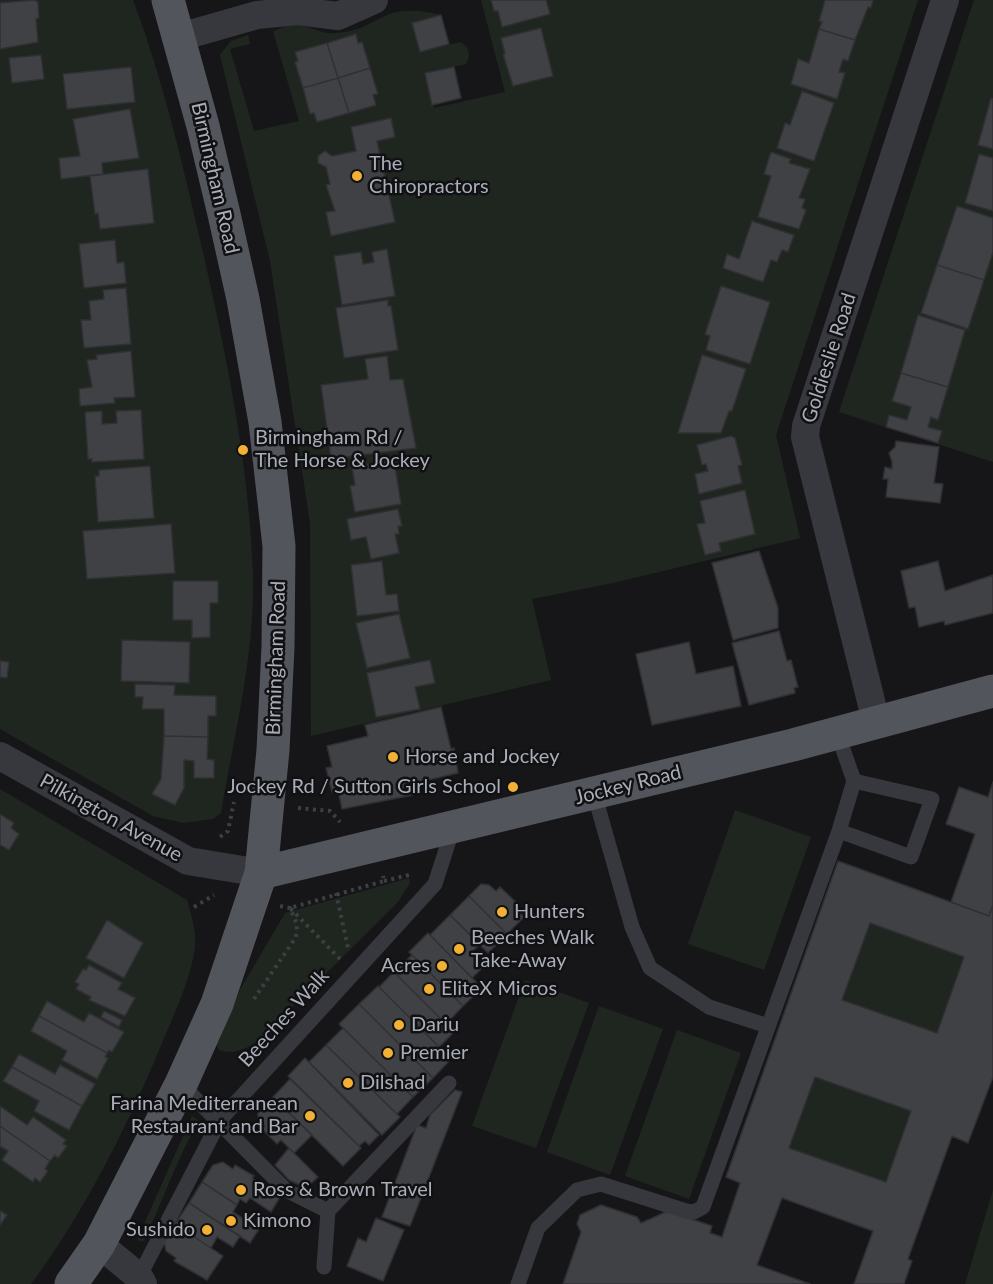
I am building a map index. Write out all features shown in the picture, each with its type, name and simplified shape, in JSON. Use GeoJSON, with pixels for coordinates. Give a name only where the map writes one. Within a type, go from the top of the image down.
{"type":"FeatureCollection","features":[{"type":"Feature","properties":{"kind":"main road","name":"Birmingham Road"},"geometry":{"type":"LineString","coordinates":[[71,1284],[99,1244],[181,1084],[217,1004],[261,873],[273,750],[278,647],[279,546],[265,422],[243,299],[180,37],[168,0]]}},
{"type":"Feature","properties":{"kind":"main road","name":"Jockey Road"},"geometry":{"type":"LineString","coordinates":[[261,873],[594,793],[993,691]]}},
{"type":"Feature","properties":{"kind":"street"},"geometry":{"type":"LineString","coordinates":[[180,37],[257,15],[297,11],[338,16],[374,0]]}},
{"type":"Feature","properties":{"kind":"street","name":"Goldieslie Road"},"geometry":{"type":"LineString","coordinates":[[876,722],[805,437],[806,426],[945,0]]}},
{"type":"Feature","properties":{"kind":"street","name":"Pilkington Avenue"},"geometry":{"type":"LineString","coordinates":[[0,756],[188,861],[261,873]]}},
{"type":"Feature","properties":{"kind":"street"},"geometry":{"type":"LineString","coordinates":[[99,1244],[141,1280]]}},
{"type":"Feature","properties":{"kind":"lane"},"geometry":{"type":"LineString","coordinates":[[518,1284],[538,1228],[577,1190],[601,1184],[686,1211],[694,1212],[703,1207],[839,831],[854,781],[837,732]]}},
{"type":"Feature","properties":{"kind":"lane"},"geometry":{"type":"LineString","coordinates":[[839,831],[911,857],[932,799],[854,781]]}},
{"type":"Feature","properties":{"kind":"lane"},"geometry":{"type":"LineString","coordinates":[[594,793],[632,927],[650,968],[709,1008],[768,1026]]}},
{"type":"Feature","properties":{"kind":"lane","name":"Beeches Walk"},"geometry":{"type":"LineString","coordinates":[[141,1280],[220,1120],[435,884],[453,828]]}},
{"type":"Feature","properties":{"kind":"lane"},"geometry":{"type":"LineString","coordinates":[[324,1267],[328,1211],[449,1083]]}},
{"type":"Feature","properties":{"kind":"lane"},"geometry":{"type":"LineString","coordinates":[[181,1084],[220,1120],[286,1190],[328,1211]]}},
{"type":"Feature","properties":{"kind":"path"},"geometry":{"type":"LineString","coordinates":[[336,893],[353,974]]}},
{"type":"Feature","properties":{"kind":"path"},"geometry":{"type":"LineString","coordinates":[[290,908],[353,974]]}},
{"type":"Feature","properties":{"kind":"shaded area"},"geometry":{"type":"Polygon","coordinates":[[[0,0],[133,0],[154,60],[187,182],[235,408],[247,491],[253,575],[251,635],[247,664],[221,813],[213,819],[183,823],[153,816],[0,729],[0,0]]]}},
{"type":"Feature","properties":{"kind":"shaded area"},"geometry":{"type":"Polygon","coordinates":[[[481,0],[918,0],[776,435],[800,538],[613,583],[532,599],[551,680],[311,736],[310,523],[270,261],[220,55],[231,41],[248,35],[250,44],[230,49],[254,131],[299,121],[273,31],[295,25],[326,33],[336,33],[352,30],[393,13],[404,11],[441,15],[412,23],[420,51],[461,42],[468,49],[469,57],[466,64],[426,73],[434,108],[505,92],[481,0]]]}},
{"type":"Feature","properties":{"kind":"shaded area"},"geometry":{"type":"Polygon","coordinates":[[[974,0],[993,0],[993,462],[839,412],[974,0]]]}},
{"type":"Feature","properties":{"kind":"shaded area"},"geometry":{"type":"Polygon","coordinates":[[[0,789],[187,900],[195,940],[192,964],[182,995],[122,1132],[70,1227],[31,1284],[0,1284],[0,789]]]}},
{"type":"Feature","properties":{"kind":"shaded area"},"geometry":{"type":"Polygon","coordinates":[[[735,810],[811,837],[764,970],[688,944],[735,810]]]}},
{"type":"Feature","properties":{"kind":"shaded area"},"geometry":{"type":"Polygon","coordinates":[[[409,878],[410,883],[398,902],[257,1042],[234,1052],[219,1050],[217,1045],[241,988],[285,913],[409,878]]]}},
{"type":"Feature","properties":{"kind":"shaded area"},"geometry":{"type":"Polygon","coordinates":[[[870,923],[964,957],[937,1033],[842,1000],[870,923]]]}},
{"type":"Feature","properties":{"kind":"shaded area"},"geometry":{"type":"Polygon","coordinates":[[[525,980],[589,1003],[536,1148],[472,1126],[525,980]]]}},
{"type":"Feature","properties":{"kind":"shaded area"},"geometry":{"type":"Polygon","coordinates":[[[599,1006],[663,1029],[610,1175],[547,1152],[599,1006]]]}},
{"type":"Feature","properties":{"kind":"shaded area"},"geometry":{"type":"Polygon","coordinates":[[[677,1030],[741,1053],[689,1199],[625,1176],[677,1030]]]}},
{"type":"Feature","properties":{"kind":"shaded area"},"geometry":{"type":"Polygon","coordinates":[[[815,1077],[911,1111],[886,1182],[789,1148],[815,1077]]]}},
{"type":"Feature","properties":{"kind":"shaded area"},"geometry":{"type":"Polygon","coordinates":[[[192,1116],[199,1121],[183,1150],[143,1242],[137,1240],[192,1116]]]}},
{"type":"Feature","properties":{"kind":"shaded area"},"geometry":{"type":"Polygon","coordinates":[[[993,1190],[993,1284],[965,1284],[993,1190]]]}},
{"type":"Feature","properties":{"kind":"building"},"geometry":{"type":"Polygon","coordinates":[[[34,0],[38,2],[39,18],[36,19],[38,42],[0,49],[0,3],[34,0]]]}},
{"type":"Feature","properties":{"kind":"building"},"geometry":{"type":"Polygon","coordinates":[[[491,0],[546,0],[550,14],[502,27],[498,11],[494,11],[491,0]]]}},
{"type":"Feature","properties":{"kind":"building"},"geometry":{"type":"Polygon","coordinates":[[[825,0],[873,0],[855,40],[819,29],[825,0]]]}},
{"type":"Feature","properties":{"kind":"building"},"geometry":{"type":"Polygon","coordinates":[[[441,15],[449,44],[420,52],[412,23],[441,15]]]}},
{"type":"Feature","properties":{"kind":"building"},"geometry":{"type":"Polygon","coordinates":[[[541,28],[553,76],[513,86],[503,54],[505,54],[501,38],[541,28]]]}},
{"type":"Feature","properties":{"kind":"building"},"geometry":{"type":"Polygon","coordinates":[[[819,29],[855,40],[848,61],[843,59],[839,72],[845,73],[837,99],[791,84],[798,59],[809,63],[819,29]]]}},
{"type":"Feature","properties":{"kind":"building"},"geometry":{"type":"Polygon","coordinates":[[[356,34],[358,43],[362,42],[370,68],[338,78],[327,43],[356,34]]]}},
{"type":"Feature","properties":{"kind":"building"},"geometry":{"type":"Polygon","coordinates":[[[327,43],[338,78],[303,88],[295,62],[298,61],[295,52],[327,43]]]}},
{"type":"Feature","properties":{"kind":"building"},"geometry":{"type":"Polygon","coordinates":[[[41,55],[44,79],[12,83],[9,58],[41,55]]]}},
{"type":"Feature","properties":{"kind":"building"},"geometry":{"type":"Polygon","coordinates":[[[131,67],[135,102],[67,109],[63,74],[131,67]]]}},
{"type":"Feature","properties":{"kind":"building"},"geometry":{"type":"Polygon","coordinates":[[[454,67],[461,98],[432,105],[425,73],[454,67]]]}},
{"type":"Feature","properties":{"kind":"building"},"geometry":{"type":"Polygon","coordinates":[[[370,68],[378,94],[373,95],[376,105],[349,113],[338,78],[370,68]]]}},
{"type":"Feature","properties":{"kind":"building"},"geometry":{"type":"Polygon","coordinates":[[[338,78],[349,113],[317,122],[314,113],[310,114],[303,88],[338,78]]]}},
{"type":"Feature","properties":{"kind":"building"},"geometry":{"type":"Polygon","coordinates":[[[802,91],[834,103],[814,161],[777,148],[785,123],[790,125],[802,91]]]}},
{"type":"Feature","properties":{"kind":"building"},"geometry":{"type":"Polygon","coordinates":[[[991,98],[993,99],[993,149],[978,145],[991,98]]]}},
{"type":"Feature","properties":{"kind":"building"},"geometry":{"type":"Polygon","coordinates":[[[130,109],[139,158],[102,163],[103,174],[61,179],[59,158],[80,156],[73,119],[130,109]]]}},
{"type":"Feature","properties":{"kind":"building","name":"The Chiropractors"},"geometry":{"type":"Polygon","coordinates":[[[391,118],[395,137],[377,141],[395,222],[331,236],[326,212],[335,211],[326,185],[330,184],[326,167],[318,163],[318,156],[325,151],[332,156],[356,151],[351,127],[391,118]]]}},
{"type":"Feature","properties":{"kind":"building"},"geometry":{"type":"Polygon","coordinates":[[[771,152],[791,159],[789,163],[810,169],[799,198],[805,199],[802,208],[806,210],[799,229],[758,217],[771,176],[764,174],[771,152]]]}},
{"type":"Feature","properties":{"kind":"building"},"geometry":{"type":"Polygon","coordinates":[[[979,154],[993,158],[993,211],[965,203],[979,154]]]}},
{"type":"Feature","properties":{"kind":"building"},"geometry":{"type":"Polygon","coordinates":[[[148,169],[154,223],[100,229],[98,213],[95,214],[90,176],[148,169]]]}},
{"type":"Feature","properties":{"kind":"building"},"geometry":{"type":"Polygon","coordinates":[[[957,206],[993,218],[993,252],[984,280],[937,265],[957,206]]]}},
{"type":"Feature","properties":{"kind":"building"},"geometry":{"type":"Polygon","coordinates":[[[752,221],[794,235],[788,252],[782,250],[777,262],[771,260],[763,282],[723,268],[727,254],[739,259],[752,221]]]}},
{"type":"Feature","properties":{"kind":"building"},"geometry":{"type":"Polygon","coordinates":[[[115,240],[117,263],[124,262],[126,283],[84,288],[79,244],[115,240]]]}},
{"type":"Feature","properties":{"kind":"building"},"geometry":{"type":"Polygon","coordinates":[[[387,249],[395,296],[342,305],[334,256],[361,252],[363,264],[374,262],[372,252],[387,249]]]}},
{"type":"Feature","properties":{"kind":"building"},"geometry":{"type":"Polygon","coordinates":[[[937,265],[984,280],[968,329],[921,313],[937,265]]]}},
{"type":"Feature","properties":{"kind":"building"},"geometry":{"type":"Polygon","coordinates":[[[721,286],[770,302],[750,364],[706,350],[710,336],[705,334],[721,286]]]}},
{"type":"Feature","properties":{"kind":"building"},"geometry":{"type":"Polygon","coordinates":[[[126,288],[131,344],[84,348],[81,320],[91,320],[89,301],[104,299],[103,290],[126,288]]]}},
{"type":"Feature","properties":{"kind":"building"},"geometry":{"type":"Polygon","coordinates":[[[388,300],[398,350],[344,358],[336,308],[388,300]]]}},
{"type":"Feature","properties":{"kind":"building"},"geometry":{"type":"Polygon","coordinates":[[[918,315],[965,330],[948,387],[901,373],[918,315]]]}},
{"type":"Feature","properties":{"kind":"building"},"geometry":{"type":"Polygon","coordinates":[[[131,351],[135,397],[114,398],[115,403],[80,406],[79,389],[92,387],[87,360],[97,359],[96,355],[131,351]]]}},
{"type":"Feature","properties":{"kind":"building"},"geometry":{"type":"Polygon","coordinates":[[[702,355],[746,369],[732,411],[729,411],[721,433],[678,433],[702,355]]]}},
{"type":"Feature","properties":{"kind":"building"},"geometry":{"type":"Polygon","coordinates":[[[387,356],[390,380],[403,379],[416,448],[331,459],[321,385],[368,379],[365,359],[387,356]]]}},
{"type":"Feature","properties":{"kind":"building"},"geometry":{"type":"Polygon","coordinates":[[[901,373],[948,387],[938,420],[931,417],[928,427],[942,431],[938,443],[886,427],[889,415],[907,420],[911,407],[892,401],[901,373]]]}},
{"type":"Feature","properties":{"kind":"building"},"geometry":{"type":"Polygon","coordinates":[[[141,410],[144,459],[92,462],[92,459],[88,459],[85,412],[102,411],[102,424],[117,423],[116,411],[141,410]]]}},
{"type":"Feature","properties":{"kind":"building"},"geometry":{"type":"Polygon","coordinates":[[[731,436],[735,438],[742,465],[738,466],[742,483],[699,494],[695,474],[708,471],[706,464],[702,465],[697,445],[731,436]]]}},
{"type":"Feature","properties":{"kind":"building"},"geometry":{"type":"Polygon","coordinates":[[[896,441],[939,447],[934,483],[943,484],[940,503],[886,497],[888,479],[883,479],[885,467],[892,469],[889,453],[895,447],[896,441]]]}},
{"type":"Feature","properties":{"kind":"building"},"geometry":{"type":"Polygon","coordinates":[[[394,460],[401,504],[355,512],[350,486],[355,485],[352,467],[394,460]]]}},
{"type":"Feature","properties":{"kind":"building"},"geometry":{"type":"Polygon","coordinates":[[[150,466],[154,518],[98,522],[95,476],[99,476],[99,470],[150,466]]]}},
{"type":"Feature","properties":{"kind":"building"},"geometry":{"type":"Polygon","coordinates":[[[745,490],[755,534],[719,543],[721,551],[705,555],[697,524],[705,523],[700,501],[745,490]]]}},
{"type":"Feature","properties":{"kind":"building"},"geometry":{"type":"Polygon","coordinates":[[[398,509],[402,526],[398,526],[399,534],[395,534],[399,553],[371,559],[366,537],[351,540],[347,519],[398,509]]]}},
{"type":"Feature","properties":{"kind":"building"},"geometry":{"type":"Polygon","coordinates":[[[171,524],[175,573],[87,579],[83,531],[171,524]]]}},
{"type":"Feature","properties":{"kind":"building"},"geometry":{"type":"Polygon","coordinates":[[[759,551],[778,608],[778,628],[733,640],[712,563],[759,551]]]}},
{"type":"Feature","properties":{"kind":"building"},"geometry":{"type":"Polygon","coordinates":[[[382,561],[386,595],[397,594],[399,611],[357,616],[351,565],[382,561]]]}},
{"type":"Feature","properties":{"kind":"building"},"geometry":{"type":"Polygon","coordinates":[[[938,561],[945,591],[993,575],[993,613],[945,625],[944,621],[919,627],[915,607],[909,608],[901,571],[938,561]]]}},
{"type":"Feature","properties":{"kind":"building"},"geometry":{"type":"Polygon","coordinates":[[[173,581],[218,581],[218,603],[210,603],[210,637],[192,638],[192,620],[173,620],[173,581]]]}},
{"type":"Feature","properties":{"kind":"building"},"geometry":{"type":"Polygon","coordinates":[[[399,614],[410,658],[367,668],[356,623],[399,614]]]}},
{"type":"Feature","properties":{"kind":"building"},"geometry":{"type":"Polygon","coordinates":[[[779,631],[787,661],[791,660],[798,687],[794,688],[795,693],[749,705],[732,643],[779,631]]]}},
{"type":"Feature","properties":{"kind":"building"},"geometry":{"type":"Polygon","coordinates":[[[122,640],[190,642],[189,683],[121,681],[122,640]]]}},
{"type":"Feature","properties":{"kind":"building"},"geometry":{"type":"Polygon","coordinates":[[[689,642],[696,674],[733,666],[741,706],[652,725],[636,654],[689,642]]]}},
{"type":"Feature","properties":{"kind":"building"},"geometry":{"type":"Polygon","coordinates":[[[430,660],[435,683],[415,687],[420,709],[376,717],[367,673],[430,660]]]}},
{"type":"Feature","properties":{"kind":"building"},"geometry":{"type":"Polygon","coordinates":[[[0,661],[9,662],[7,678],[0,677],[0,661]]]}},
{"type":"Feature","properties":{"kind":"building"},"geometry":{"type":"Polygon","coordinates":[[[135,684],[175,685],[174,695],[216,696],[216,716],[208,716],[208,737],[164,736],[164,709],[142,709],[143,697],[135,697],[135,684]]]}},
{"type":"Feature","properties":{"kind":"building","name":"Horse and Jockey"},"geometry":{"type":"Polygon","coordinates":[[[441,707],[451,749],[454,748],[458,773],[411,784],[413,795],[342,809],[338,790],[332,792],[326,768],[332,767],[327,746],[368,736],[365,725],[441,707]]]}},
{"type":"Feature","properties":{"kind":"building"},"geometry":{"type":"Polygon","coordinates":[[[164,736],[208,737],[207,759],[214,760],[214,778],[194,778],[194,761],[184,760],[184,788],[175,805],[152,794],[161,779],[164,736]]]}},
{"type":"Feature","properties":{"kind":"building"},"geometry":{"type":"Polygon","coordinates":[[[993,782],[993,905],[989,916],[951,902],[975,834],[946,824],[959,787],[988,797],[993,782]]]}},
{"type":"Feature","properties":{"kind":"building"},"geometry":{"type":"Polygon","coordinates":[[[0,814],[14,823],[11,828],[19,834],[9,850],[0,845],[0,814]]]}},
{"type":"Feature","properties":{"kind":"building"},"geometry":{"type":"Polygon","coordinates":[[[838,861],[989,916],[993,905],[993,1077],[968,1143],[952,1136],[908,1259],[912,1261],[904,1284],[854,1284],[873,1231],[782,1198],[757,1265],[810,1284],[563,1284],[581,1232],[577,1224],[580,1215],[601,1205],[637,1217],[641,1223],[668,1211],[712,1226],[710,1233],[722,1237],[740,1183],[726,1177],[838,861]],[[870,923],[842,1000],[937,1033],[964,957],[870,923]],[[815,1077],[789,1148],[886,1182],[911,1111],[815,1077]]]}},
{"type":"Feature","properties":{"kind":"building","name":"Hunters"},"geometry":{"type":"Polygon","coordinates":[[[481,884],[489,885],[496,891],[500,887],[518,904],[515,907],[524,917],[507,934],[469,896],[481,884]]]}},
{"type":"Feature","properties":{"kind":"building"},"geometry":{"type":"Polygon","coordinates":[[[469,896],[507,934],[488,953],[450,915],[469,896]]]}},
{"type":"Feature","properties":{"kind":"building","name":"Beeches Walk Take-Away"},"geometry":{"type":"Polygon","coordinates":[[[450,915],[480,944],[470,954],[483,967],[472,978],[430,935],[450,915]]]}},
{"type":"Feature","properties":{"kind":"building"},"geometry":{"type":"Polygon","coordinates":[[[107,920],[143,943],[124,978],[86,958],[107,920]]]}},
{"type":"Feature","properties":{"kind":"building","name":"Acres"},"geometry":{"type":"Polygon","coordinates":[[[428,933],[482,988],[463,1006],[409,952],[428,933]]]}},
{"type":"Feature","properties":{"kind":"building","name":"EliteX Micros"},"geometry":{"type":"Polygon","coordinates":[[[412,955],[463,1006],[446,1024],[394,972],[412,955]]]}},
{"type":"Feature","properties":{"kind":"building"},"geometry":{"type":"Polygon","coordinates":[[[89,965],[122,983],[118,989],[135,998],[125,1016],[89,1000],[91,997],[76,989],[79,984],[75,982],[83,969],[86,970],[89,965]]]}},
{"type":"Feature","properties":{"kind":"building"},"geometry":{"type":"Polygon","coordinates":[[[394,972],[454,1032],[439,1047],[379,987],[394,972]]]}},
{"type":"Feature","properties":{"kind":"building","name":"Dariu"},"geometry":{"type":"Polygon","coordinates":[[[378,986],[451,1059],[433,1078],[359,1004],[378,986]]]}},
{"type":"Feature","properties":{"kind":"building"},"geometry":{"type":"Polygon","coordinates":[[[47,1001],[84,1022],[89,1013],[124,1032],[112,1052],[109,1050],[107,1053],[39,1016],[47,1001]]]}},
{"type":"Feature","properties":{"kind":"building","name":"Premier"},"geometry":{"type":"Polygon","coordinates":[[[359,1004],[433,1078],[413,1097],[339,1024],[359,1004]]]}},
{"type":"Feature","properties":{"kind":"building"},"geometry":{"type":"Polygon","coordinates":[[[104,1011],[122,1020],[119,1027],[101,1017],[104,1011]]]}},
{"type":"Feature","properties":{"kind":"building"},"geometry":{"type":"Polygon","coordinates":[[[39,1016],[107,1053],[105,1057],[108,1058],[97,1079],[62,1060],[67,1051],[31,1031],[39,1016]]]}},
{"type":"Feature","properties":{"kind":"building"},"geometry":{"type":"Polygon","coordinates":[[[343,1028],[413,1097],[397,1114],[326,1045],[343,1028]]]}},
{"type":"Feature","properties":{"kind":"building","name":"Dilshad"},"geometry":{"type":"Polygon","coordinates":[[[326,1045],[400,1117],[382,1135],[309,1062],[326,1045]]]}},
{"type":"Feature","properties":{"kind":"building"},"geometry":{"type":"Polygon","coordinates":[[[19,1054],[55,1074],[60,1065],[95,1084],[82,1106],[12,1067],[19,1054]]]}},
{"type":"Feature","properties":{"kind":"building"},"geometry":{"type":"Polygon","coordinates":[[[305,1058],[379,1135],[369,1145],[365,1141],[359,1146],[288,1076],[305,1058]]]}},
{"type":"Feature","properties":{"kind":"building"},"geometry":{"type":"Polygon","coordinates":[[[12,1067],[82,1106],[69,1130],[34,1111],[39,1101],[3,1081],[12,1067]]]}},
{"type":"Feature","properties":{"kind":"building","name":"Farina Mediterranean Restaurant and Bar"},"geometry":{"type":"Polygon","coordinates":[[[290,1079],[361,1148],[343,1166],[273,1097],[290,1079]]]}},
{"type":"Feature","properties":{"kind":"building"},"geometry":{"type":"Polygon","coordinates":[[[455,1090],[462,1092],[410,1226],[382,1217],[417,1125],[426,1128],[430,1115],[455,1090]]]}},
{"type":"Feature","properties":{"kind":"building"},"geometry":{"type":"Polygon","coordinates":[[[273,1097],[312,1135],[294,1153],[281,1140],[277,1144],[262,1129],[265,1126],[258,1119],[258,1111],[273,1097]]]}},
{"type":"Feature","properties":{"kind":"building"},"geometry":{"type":"Polygon","coordinates":[[[0,1106],[27,1125],[33,1117],[66,1140],[63,1144],[67,1146],[58,1158],[55,1155],[50,1161],[0,1126],[0,1106]]]}},
{"type":"Feature","properties":{"kind":"building"},"geometry":{"type":"Polygon","coordinates":[[[0,1126],[50,1161],[45,1169],[48,1171],[40,1182],[35,1178],[33,1182],[2,1160],[8,1151],[0,1146],[0,1126]]]}},
{"type":"Feature","properties":{"kind":"building"},"geometry":{"type":"Polygon","coordinates":[[[289,1148],[318,1177],[306,1188],[289,1180],[275,1165],[289,1148]]]}},
{"type":"Feature","properties":{"kind":"building","name":"Ross & Brown Travel"},"geometry":{"type":"Polygon","coordinates":[[[223,1162],[233,1169],[235,1165],[254,1176],[252,1178],[280,1197],[271,1212],[250,1198],[246,1203],[240,1199],[237,1205],[202,1182],[213,1165],[223,1162]]]}},
{"type":"Feature","properties":{"kind":"building","name":"Kimono"},"geometry":{"type":"Polygon","coordinates":[[[202,1182],[237,1205],[233,1212],[259,1229],[250,1243],[189,1203],[202,1182]]]}},
{"type":"Feature","properties":{"kind":"building","name":"Sushido"},"geometry":{"type":"Polygon","coordinates":[[[189,1203],[240,1236],[233,1247],[217,1237],[211,1248],[175,1224],[189,1203]]]}},
{"type":"Feature","properties":{"kind":"building"},"geometry":{"type":"Polygon","coordinates":[[[0,1211],[7,1215],[0,1225],[0,1211]]]}},
{"type":"Feature","properties":{"kind":"building"},"geometry":{"type":"Polygon","coordinates":[[[376,1218],[404,1230],[383,1281],[347,1266],[358,1238],[366,1242],[376,1218]]]}},
{"type":"Feature","properties":{"kind":"building"},"geometry":{"type":"Polygon","coordinates":[[[175,1224],[223,1256],[207,1280],[174,1261],[176,1258],[166,1251],[164,1242],[175,1224]]]}},
{"type":"Feature","properties":{"kind":"place","name":"The Chiropractors"},"geometry":{"type":"Point","coordinates":[357,176]}},
{"type":"Feature","properties":{"kind":"place","name":"Birmingham Rd / The Horse & Jockey"},"geometry":{"type":"Point","coordinates":[243,450]}},
{"type":"Feature","properties":{"kind":"place","name":"Horse and Jockey"},"geometry":{"type":"Point","coordinates":[393,757]}},
{"type":"Feature","properties":{"kind":"place","name":"Jockey Rd / Sutton Girls School"},"geometry":{"type":"Point","coordinates":[513,787]}},
{"type":"Feature","properties":{"kind":"place","name":"Hunters"},"geometry":{"type":"Point","coordinates":[502,912]}},
{"type":"Feature","properties":{"kind":"place","name":"Beeches Walk Take-Away"},"geometry":{"type":"Point","coordinates":[459,949]}},
{"type":"Feature","properties":{"kind":"place","name":"Acres"},"geometry":{"type":"Point","coordinates":[442,966]}},
{"type":"Feature","properties":{"kind":"place","name":"EliteX Micros"},"geometry":{"type":"Point","coordinates":[429,989]}},
{"type":"Feature","properties":{"kind":"place","name":"Dariu"},"geometry":{"type":"Point","coordinates":[399,1025]}},
{"type":"Feature","properties":{"kind":"place","name":"Premier"},"geometry":{"type":"Point","coordinates":[388,1053]}},
{"type":"Feature","properties":{"kind":"place","name":"Dilshad"},"geometry":{"type":"Point","coordinates":[348,1083]}},
{"type":"Feature","properties":{"kind":"place","name":"Farina Mediterranean Restaurant and Bar"},"geometry":{"type":"Point","coordinates":[310,1116]}},
{"type":"Feature","properties":{"kind":"place","name":"Ross & Brown Travel"},"geometry":{"type":"Point","coordinates":[241,1190]}},
{"type":"Feature","properties":{"kind":"place","name":"Kimono"},"geometry":{"type":"Point","coordinates":[231,1221]}},
{"type":"Feature","properties":{"kind":"place","name":"Sushido"},"geometry":{"type":"Point","coordinates":[207,1230]}}]}
